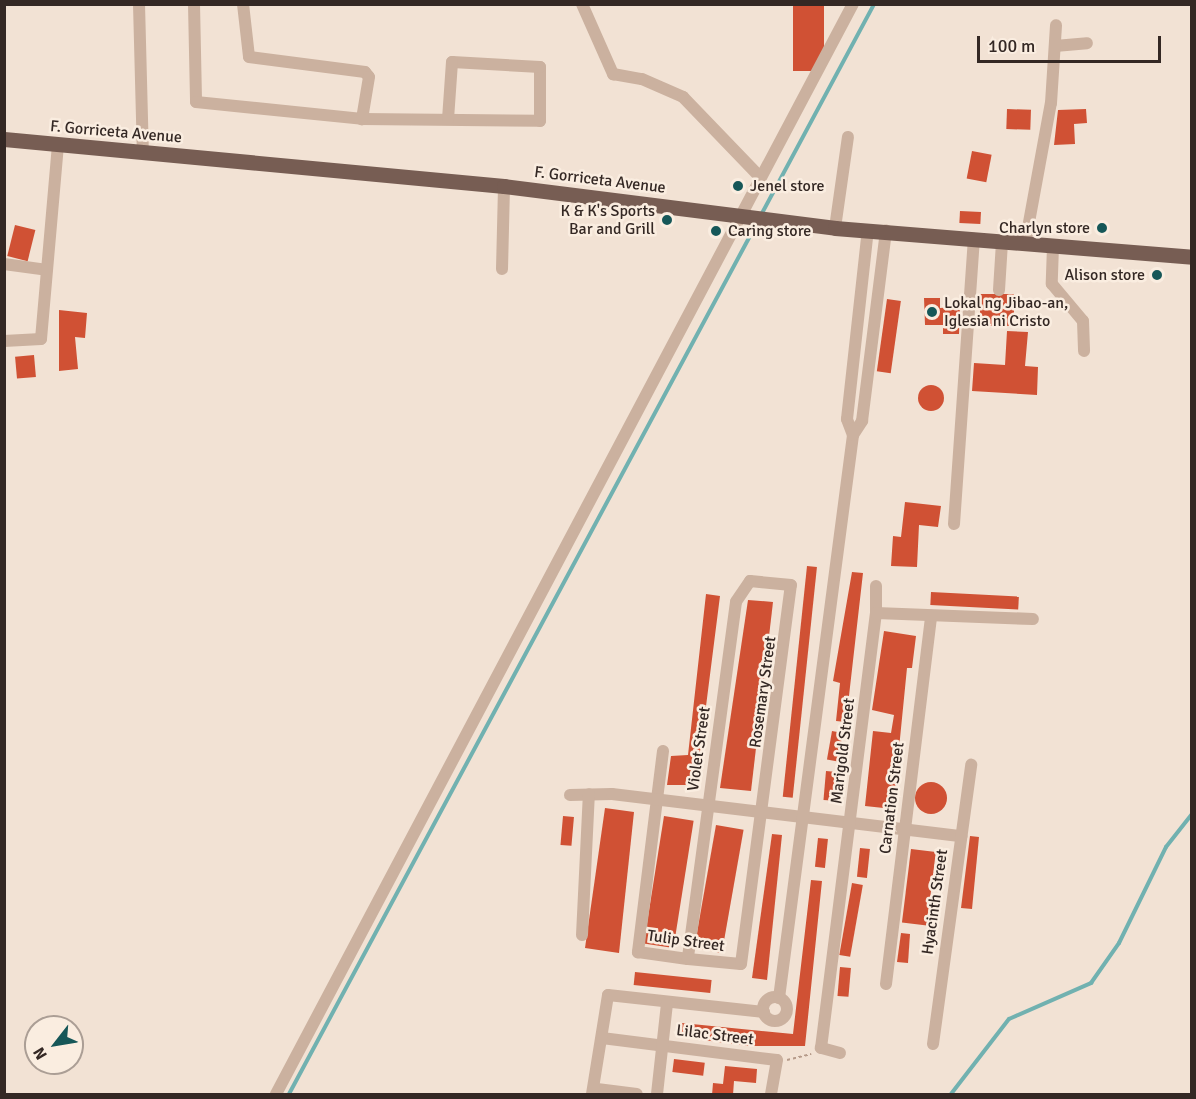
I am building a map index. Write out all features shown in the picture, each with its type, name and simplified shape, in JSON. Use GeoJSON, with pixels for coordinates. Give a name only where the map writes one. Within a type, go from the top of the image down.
{"type":"FeatureCollection","features":[{"type":"Feature","properties":{"kind":"main road","name":"F. Gorriceta Avenue"},"geometry":{"type":"LineString","coordinates":[[4,139],[504,186],[835,228],[1191,257]]}},
{"type":"Feature","properties":{"kind":"street"},"geometry":{"type":"LineString","coordinates":[[139,4],[143,152]]}},
{"type":"Feature","properties":{"kind":"street"},"geometry":{"type":"LineString","coordinates":[[194,4],[196,102],[362,119],[448,118],[540,121],[540,67],[452,62],[448,118]]}},
{"type":"Feature","properties":{"kind":"street"},"geometry":{"type":"LineString","coordinates":[[243,4],[249,57],[365,72],[369,77],[362,119]]}},
{"type":"Feature","properties":{"kind":"street"},"geometry":{"type":"LineString","coordinates":[[582,4],[613,74],[642,79],[683,97],[759,176]]}},
{"type":"Feature","properties":{"kind":"street"},"geometry":{"type":"LineString","coordinates":[[276,1095],[622,447],[738,215],[853,4]]}},
{"type":"Feature","properties":{"kind":"street"},"geometry":{"type":"LineString","coordinates":[[1025,244],[1051,103],[1056,25]]}},
{"type":"Feature","properties":{"kind":"street"},"geometry":{"type":"LineString","coordinates":[[1054,46],[1087,43]]}},
{"type":"Feature","properties":{"kind":"street"},"geometry":{"type":"LineString","coordinates":[[835,228],[848,137]]}},
{"type":"Feature","properties":{"kind":"street"},"geometry":{"type":"LineString","coordinates":[[4,341],[41,339],[58,145]]}},
{"type":"Feature","properties":{"kind":"street"},"geometry":{"type":"LineString","coordinates":[[502,269],[504,186]]}},
{"type":"Feature","properties":{"kind":"street"},"geometry":{"type":"LineString","coordinates":[[853,435],[847,419],[868,230]]}},
{"type":"Feature","properties":{"kind":"street"},"geometry":{"type":"LineString","coordinates":[[779,998],[853,435],[862,421],[886,231]]}},
{"type":"Feature","properties":{"kind":"street"},"geometry":{"type":"LineString","coordinates":[[954,524],[974,239]]}},
{"type":"Feature","properties":{"kind":"street"},"geometry":{"type":"LineString","coordinates":[[999,290],[1002,242]]}},
{"type":"Feature","properties":{"kind":"street"},"geometry":{"type":"LineString","coordinates":[[1053,246],[1052,284],[1083,321],[1084,351]]}},
{"type":"Feature","properties":{"kind":"street"},"geometry":{"type":"LineString","coordinates":[[4,264],[47,270]]}},
{"type":"Feature","properties":{"kind":"street","name":"Violet Street"},"geometry":{"type":"LineString","coordinates":[[688,959],[707,806],[738,593],[750,581],[783,582]]}},
{"type":"Feature","properties":{"kind":"street","name":"Rosemary Street"},"geometry":{"type":"LineString","coordinates":[[764,813],[794,589],[783,582]]}},
{"type":"Feature","properties":{"kind":"street","name":"Marigold Street"},"geometry":{"type":"LineString","coordinates":[[821,1048],[876,613],[876,586]]}},
{"type":"Feature","properties":{"kind":"street"},"geometry":{"type":"LineString","coordinates":[[876,613],[1033,619]]}},
{"type":"Feature","properties":{"kind":"street","name":"Carnation Street"},"geometry":{"type":"LineString","coordinates":[[886,984],[931,616]]}},
{"type":"Feature","properties":{"kind":"street","name":"Tulip Street"},"geometry":{"type":"LineString","coordinates":[[663,752],[637,948],[640,954],[737,965],[744,960],[764,813]]}},
{"type":"Feature","properties":{"kind":"street","name":"Hyacinth Street"},"geometry":{"type":"LineString","coordinates":[[933,1044],[971,765]]}},
{"type":"Feature","properties":{"kind":"street"},"geometry":{"type":"LineString","coordinates":[[570,795],[589,794],[657,800],[961,836]]}},
{"type":"Feature","properties":{"kind":"street"},"geometry":{"type":"LineString","coordinates":[[582,935],[589,794]]}},
{"type":"Feature","properties":{"kind":"street"},"geometry":{"type":"LineString","coordinates":[[637,1095],[595,1092],[608,994],[667,1003],[764,1012],[770,1020],[783,1017],[786,1005],[779,998]]}},
{"type":"Feature","properties":{"kind":"street"},"geometry":{"type":"LineString","coordinates":[[764,1012],[767,1000],[779,998]]}},
{"type":"Feature","properties":{"kind":"street"},"geometry":{"type":"LineString","coordinates":[[657,1095],[667,1003]]}},
{"type":"Feature","properties":{"kind":"street","name":"Lilac Street"},"geometry":{"type":"LineString","coordinates":[[602,1038],[777,1060]]}},
{"type":"Feature","properties":{"kind":"street"},"geometry":{"type":"LineString","coordinates":[[821,1048],[840,1053]]}},
{"type":"Feature","properties":{"kind":"street"},"geometry":{"type":"LineString","coordinates":[[771,1095],[777,1060]]}},
{"type":"Feature","properties":{"kind":"path"},"geometry":{"type":"LineString","coordinates":[[777,1060],[800,1059],[821,1048]]}},
{"type":"Feature","properties":{"kind":"building"},"geometry":{"type":"Polygon","coordinates":[[[793,4],[824,4],[824,71],[793,71],[793,4]]]}},
{"type":"Feature","properties":{"kind":"building"},"geometry":{"type":"Polygon","coordinates":[[[1007,109],[1031,110],[1030,130],[1006,129],[1007,109]]]}},
{"type":"Feature","properties":{"kind":"building"},"geometry":{"type":"Polygon","coordinates":[[[1086,109],[1087,123],[1074,124],[1075,144],[1054,145],[1058,110],[1086,109]]]}},
{"type":"Feature","properties":{"kind":"building"},"geometry":{"type":"Polygon","coordinates":[[[972,151],[992,155],[986,182],[967,178],[972,151]]]}},
{"type":"Feature","properties":{"kind":"building"},"geometry":{"type":"Polygon","coordinates":[[[960,211],[981,212],[980,224],[959,223],[960,211]]]}},
{"type":"Feature","properties":{"kind":"building"},"geometry":{"type":"Polygon","coordinates":[[[15,225],[35,230],[28,261],[7,256],[15,225]]]}},
{"type":"Feature","properties":{"kind":"building"},"geometry":{"type":"Polygon","coordinates":[[[980,294],[1014,294],[1014,326],[980,326],[980,294]]]}},
{"type":"Feature","properties":{"kind":"building"},"geometry":{"type":"Polygon","coordinates":[[[924,298],[940,298],[940,308],[960,307],[959,334],[943,334],[943,325],[925,325],[924,298]]]}},
{"type":"Feature","properties":{"kind":"building"},"geometry":{"type":"Polygon","coordinates":[[[887,299],[901,301],[891,373],[877,371],[887,299]]]}},
{"type":"Feature","properties":{"kind":"building"},"geometry":{"type":"Polygon","coordinates":[[[59,310],[87,313],[85,338],[75,337],[78,369],[59,371],[59,310]]]}},
{"type":"Feature","properties":{"kind":"building"},"geometry":{"type":"Polygon","coordinates":[[[1007,331],[1028,332],[1025,366],[1038,367],[1037,395],[972,391],[974,363],[1005,365],[1007,331]]]}},
{"type":"Feature","properties":{"kind":"building"},"geometry":{"type":"Polygon","coordinates":[[[34,355],[36,377],[17,379],[15,357],[34,355]]]}},
{"type":"Feature","properties":{"kind":"building"},"geometry":{"type":"Polygon","coordinates":[[[931,385],[940,389],[944,398],[940,407],[931,411],[922,407],[918,398],[922,389],[931,385]]]}},
{"type":"Feature","properties":{"kind":"building"},"geometry":{"type":"Polygon","coordinates":[[[905,502],[941,506],[938,527],[919,525],[917,567],[891,566],[893,536],[901,537],[905,502]]]}},
{"type":"Feature","properties":{"kind":"building"},"geometry":{"type":"Polygon","coordinates":[[[807,566],[817,567],[793,798],[783,797],[807,566]]]}},
{"type":"Feature","properties":{"kind":"building"},"geometry":{"type":"Polygon","coordinates":[[[852,572],[863,573],[846,722],[836,721],[840,683],[833,681],[852,572]]]}},
{"type":"Feature","properties":{"kind":"building"},"geometry":{"type":"Polygon","coordinates":[[[931,592],[1019,597],[1018,610],[930,605],[931,592]]]}},
{"type":"Feature","properties":{"kind":"building"},"geometry":{"type":"Polygon","coordinates":[[[706,594],[720,596],[696,785],[667,785],[671,756],[688,755],[706,594]]]}},
{"type":"Feature","properties":{"kind":"building"},"geometry":{"type":"Polygon","coordinates":[[[748,600],[773,602],[751,791],[720,788],[748,600]]]}},
{"type":"Feature","properties":{"kind":"building"},"geometry":{"type":"Polygon","coordinates":[[[884,631],[916,636],[912,668],[907,668],[893,809],[865,806],[873,731],[891,733],[894,715],[872,710],[884,631]]]}},
{"type":"Feature","properties":{"kind":"building"},"geometry":{"type":"Polygon","coordinates":[[[832,731],[843,733],[838,761],[827,760],[832,731]]]}},
{"type":"Feature","properties":{"kind":"building"},"geometry":{"type":"Polygon","coordinates":[[[826,771],[837,772],[834,801],[823,800],[826,771]]]}},
{"type":"Feature","properties":{"kind":"building"},"geometry":{"type":"Polygon","coordinates":[[[931,782],[942,787],[947,798],[942,809],[931,814],[920,809],[915,798],[920,787],[931,782]]]}},
{"type":"Feature","properties":{"kind":"building"},"geometry":{"type":"Polygon","coordinates":[[[605,808],[634,812],[619,953],[585,948],[605,808]]]}},
{"type":"Feature","properties":{"kind":"building"},"geometry":{"type":"Polygon","coordinates":[[[563,816],[574,817],[571,846],[560,845],[563,816]]]}},
{"type":"Feature","properties":{"kind":"building"},"geometry":{"type":"Polygon","coordinates":[[[664,816],[694,821],[673,948],[644,943],[664,816]]]}},
{"type":"Feature","properties":{"kind":"building"},"geometry":{"type":"Polygon","coordinates":[[[716,825],[744,830],[722,953],[694,948],[716,825]]]}},
{"type":"Feature","properties":{"kind":"building"},"geometry":{"type":"Polygon","coordinates":[[[772,834],[782,835],[767,980],[752,978],[772,834]]]}},
{"type":"Feature","properties":{"kind":"building"},"geometry":{"type":"Polygon","coordinates":[[[970,836],[979,837],[972,909],[961,908],[970,836]]]}},
{"type":"Feature","properties":{"kind":"building"},"geometry":{"type":"Polygon","coordinates":[[[818,838],[828,839],[825,868],[815,867],[818,838]]]}},
{"type":"Feature","properties":{"kind":"building"},"geometry":{"type":"Polygon","coordinates":[[[860,848],[870,849],[867,878],[857,877],[860,848]]]}},
{"type":"Feature","properties":{"kind":"building"},"geometry":{"type":"Polygon","coordinates":[[[911,849],[936,852],[927,925],[902,922],[911,849]]]}},
{"type":"Feature","properties":{"kind":"building"},"geometry":{"type":"Polygon","coordinates":[[[811,880],[822,881],[805,1046],[748,1046],[681,1037],[682,1023],[793,1034],[811,880]]]}},
{"type":"Feature","properties":{"kind":"building"},"geometry":{"type":"Polygon","coordinates":[[[852,883],[863,885],[850,957],[839,955],[852,883]]]}},
{"type":"Feature","properties":{"kind":"building"},"geometry":{"type":"Polygon","coordinates":[[[901,933],[910,934],[908,963],[897,962],[901,933]]]}},
{"type":"Feature","properties":{"kind":"building"},"geometry":{"type":"Polygon","coordinates":[[[840,967],[851,968],[848,997],[837,996],[840,967]]]}},
{"type":"Feature","properties":{"kind":"building"},"geometry":{"type":"Polygon","coordinates":[[[635,972],[712,980],[710,993],[634,985],[635,972]]]}},
{"type":"Feature","properties":{"kind":"building"},"geometry":{"type":"Polygon","coordinates":[[[674,1059],[705,1063],[703,1076],[672,1072],[674,1059]]]}},
{"type":"Feature","properties":{"kind":"building"},"geometry":{"type":"Polygon","coordinates":[[[725,1066],[757,1069],[756,1083],[734,1081],[733,1095],[712,1095],[713,1083],[723,1084],[725,1066]]]}},
{"type":"Feature","properties":{"kind":"waterway"},"geometry":{"type":"LineString","coordinates":[[761,215],[874,4]]}},
{"type":"Feature","properties":{"kind":"waterway"},"geometry":{"type":"LineString","coordinates":[[289,1094],[757,223]]}},
{"type":"Feature","properties":{"kind":"waterway"},"geometry":{"type":"LineString","coordinates":[[951,1094],[1009,1019],[1091,983],[1119,943],[1166,847],[1192,814]]}},
{"type":"Feature","properties":{"kind":"place","name":"Jenel store"},"geometry":{"type":"Point","coordinates":[738,186]}},
{"type":"Feature","properties":{"kind":"place","name":"K & K's Sports Bar and Grill"},"geometry":{"type":"Point","coordinates":[667,220]}},
{"type":"Feature","properties":{"kind":"place","name":"Charlyn store"},"geometry":{"type":"Point","coordinates":[1102,228]}},
{"type":"Feature","properties":{"kind":"place","name":"Caring store"},"geometry":{"type":"Point","coordinates":[716,231]}},
{"type":"Feature","properties":{"kind":"place","name":"Alison store"},"geometry":{"type":"Point","coordinates":[1157,275]}},
{"type":"Feature","properties":{"kind":"place","name":"Lokal ng Jibao-an, Iglesia ni Cristo"},"geometry":{"type":"Point","coordinates":[932,312]}}]}
